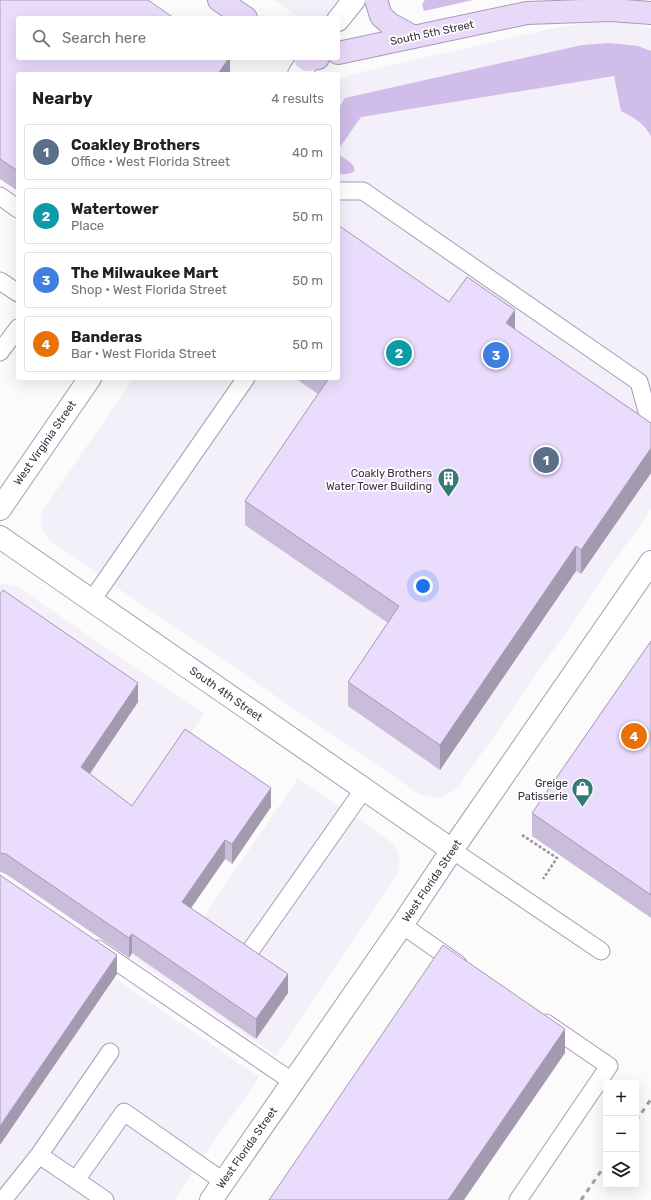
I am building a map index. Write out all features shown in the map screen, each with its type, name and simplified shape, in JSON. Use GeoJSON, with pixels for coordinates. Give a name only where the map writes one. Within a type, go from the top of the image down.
{"type":"FeatureCollection","features":[{"type":"Feature","properties":{"kind":"street"},"geometry":{"type":"LineString","coordinates":[[220,0],[243,16]]}},
{"type":"Feature","properties":{"kind":"street"},"geometry":{"type":"LineString","coordinates":[[340,18],[354,0]]}},
{"type":"Feature","properties":{"kind":"street"},"geometry":{"type":"LineString","coordinates":[[376,0],[381,16],[390,24],[414,37]]}},
{"type":"Feature","properties":{"kind":"street","name":"South 5th Street"},"geometry":{"type":"LineString","coordinates":[[527,13],[554,0]]}},
{"type":"Feature","properties":{"kind":"street","name":"South 5th Street"},"geometry":{"type":"LineString","coordinates":[[340,54],[527,13],[611,10],[651,13]]}},
{"type":"Feature","properties":{"kind":"street","name":"West Virginia Street"},"geometry":{"type":"LineString","coordinates":[[0,509],[89,380]]}},
{"type":"Feature","properties":{"kind":"street","name":"South 4th Street"},"geometry":{"type":"LineString","coordinates":[[0,537],[452,850]]}},
{"type":"Feature","properties":{"kind":"street","name":"West Florida Street"},"geometry":{"type":"LineString","coordinates":[[212,1200],[651,562]]}},
{"type":"Feature","properties":{"kind":"lane"},"geometry":{"type":"LineString","coordinates":[[340,191],[363,191],[639,382],[648,415],[651,417]]}},
{"type":"Feature","properties":{"kind":"lane"},"geometry":{"type":"LineString","coordinates":[[0,196],[16,208]]}},
{"type":"Feature","properties":{"kind":"lane"},"geometry":{"type":"LineString","coordinates":[[0,280],[16,292]]}},
{"type":"Feature","properties":{"kind":"lane"},"geometry":{"type":"LineString","coordinates":[[0,352],[16,331]]}},
{"type":"Feature","properties":{"kind":"lane"},"geometry":{"type":"LineString","coordinates":[[92,600],[245,380]]}},
{"type":"Feature","properties":{"kind":"lane"},"geometry":{"type":"LineString","coordinates":[[248,954],[364,789]]}},
{"type":"Feature","properties":{"kind":"lane"},"geometry":{"type":"LineString","coordinates":[[452,850],[601,951]]}},
{"type":"Feature","properties":{"kind":"lane"},"geometry":{"type":"LineString","coordinates":[[402,925],[474,974]]}},
{"type":"Feature","properties":{"kind":"lane"},"geometry":{"type":"LineString","coordinates":[[86,941],[293,1082]]}},
{"type":"Feature","properties":{"kind":"lane"},"geometry":{"type":"LineString","coordinates":[[518,1200],[609,1066],[532,1014]]}},
{"type":"Feature","properties":{"kind":"lane"},"geometry":{"type":"LineString","coordinates":[[3,1200],[39,1155],[110,1052]]}},
{"type":"Feature","properties":{"kind":"lane"},"geometry":{"type":"LineString","coordinates":[[76,1180],[124,1112],[224,1182]]}},
{"type":"Feature","properties":{"kind":"lane"},"geometry":{"type":"LineString","coordinates":[[39,1155],[106,1200]]}},
{"type":"Feature","properties":{"kind":"path"},"geometry":{"type":"LineString","coordinates":[[522,835],[557,858]]}},
{"type":"Feature","properties":{"kind":"shaded area"},"geometry":{"type":"Polygon","coordinates":[[[273,0],[339,0],[326,16],[295,15],[273,0]]]}},
{"type":"Feature","properties":{"kind":"shaded area"},"geometry":{"type":"Polygon","coordinates":[[[425,0],[473,0],[424,11],[422,4],[425,0]]]}},
{"type":"Feature","properties":{"kind":"shaded area"},"geometry":{"type":"Polygon","coordinates":[[[618,21],[651,28],[651,509],[462,782],[454,791],[448,794],[437,798],[429,797],[419,794],[55,545],[43,529],[41,522],[42,512],[132,380],[340,380],[340,79],[352,74],[554,28],[586,23],[618,21]]]}},
{"type":"Feature","properties":{"kind":"shaded area"},"geometry":{"type":"Polygon","coordinates":[[[610,43],[638,46],[651,51],[651,136],[642,124],[621,111],[614,76],[361,117],[340,147],[340,106],[345,98],[582,45],[610,43]]]}},
{"type":"Feature","properties":{"kind":"shaded area"},"geometry":{"type":"Polygon","coordinates":[[[340,155],[352,164],[354,168],[353,172],[340,174],[340,155]]]}},
{"type":"Feature","properties":{"kind":"shaded area"},"geometry":{"type":"Polygon","coordinates":[[[4,583],[16,586],[204,714],[103,865],[196,928],[298,778],[391,842],[397,850],[400,861],[397,875],[276,1056],[0,868],[0,585],[4,583]]]}},
{"type":"Feature","properties":{"kind":"shaded area"},"geometry":{"type":"Polygon","coordinates":[[[0,899],[259,1077],[174,1200],[10,1200],[0,1193],[0,899]]]}},
{"type":"Feature","properties":{"kind":"building"},"geometry":{"type":"Polygon","coordinates":[[[0,0],[148,0],[171,16],[16,16],[16,60],[228,60],[219,72],[16,72],[16,170],[0,159],[0,0]]]}},
{"type":"Feature","properties":{"kind":"building","name":"Coakly Brothers Water Tower Building"},"geometry":{"type":"Polygon","coordinates":[[[340,226],[449,302],[467,277],[515,310],[506,323],[651,423],[651,448],[581,550],[576,546],[440,745],[348,682],[399,606],[245,501],[328,380],[340,380],[340,226]]]}},
{"type":"Feature","properties":{"kind":"building"},"geometry":{"type":"Polygon","coordinates":[[[3,590],[138,683],[81,767],[132,806],[185,729],[271,788],[232,844],[225,840],[182,902],[288,974],[256,1019],[132,934],[129,938],[6,854],[0,853],[0,594],[3,590]]]}},
{"type":"Feature","properties":{"kind":"building"},"geometry":{"type":"Polygon","coordinates":[[[651,641],[651,895],[532,813],[651,641]]]}},
{"type":"Feature","properties":{"kind":"building"},"geometry":{"type":"Polygon","coordinates":[[[0,875],[117,955],[0,1126],[0,875]]]}},
{"type":"Feature","properties":{"kind":"building"},"geometry":{"type":"Polygon","coordinates":[[[443,945],[565,1029],[448,1200],[269,1200],[443,945]]]}},
{"type":"Feature","properties":{"kind":"railway"},"geometry":{"type":"LineString","coordinates":[[639,1117],[651,1099]]}},
{"type":"Feature","properties":{"kind":"railway"},"geometry":{"type":"LineString","coordinates":[[581,1200],[603,1168]]}},
{"type":"Feature","properties":{"kind":"place","name":"Watertower"},"geometry":{"type":"Point","coordinates":[399,353]}},
{"type":"Feature","properties":{"kind":"place","name":"The Milwaukee Mart"},"geometry":{"type":"Point","coordinates":[496,355]}},
{"type":"Feature","properties":{"kind":"place","name":"Coakley Brothers"},"geometry":{"type":"Point","coordinates":[546,460]}},
{"type":"Feature","properties":{"kind":"place","name":"Coakly Brothers Water Tower Building"},"geometry":{"type":"Point","coordinates":[448,498]}},
{"type":"Feature","properties":{"kind":"place","name":"Banderas"},"geometry":{"type":"Point","coordinates":[634,736]}},
{"type":"Feature","properties":{"kind":"place","name":"Greige Patisserie"},"geometry":{"type":"Point","coordinates":[583,808]}}]}
